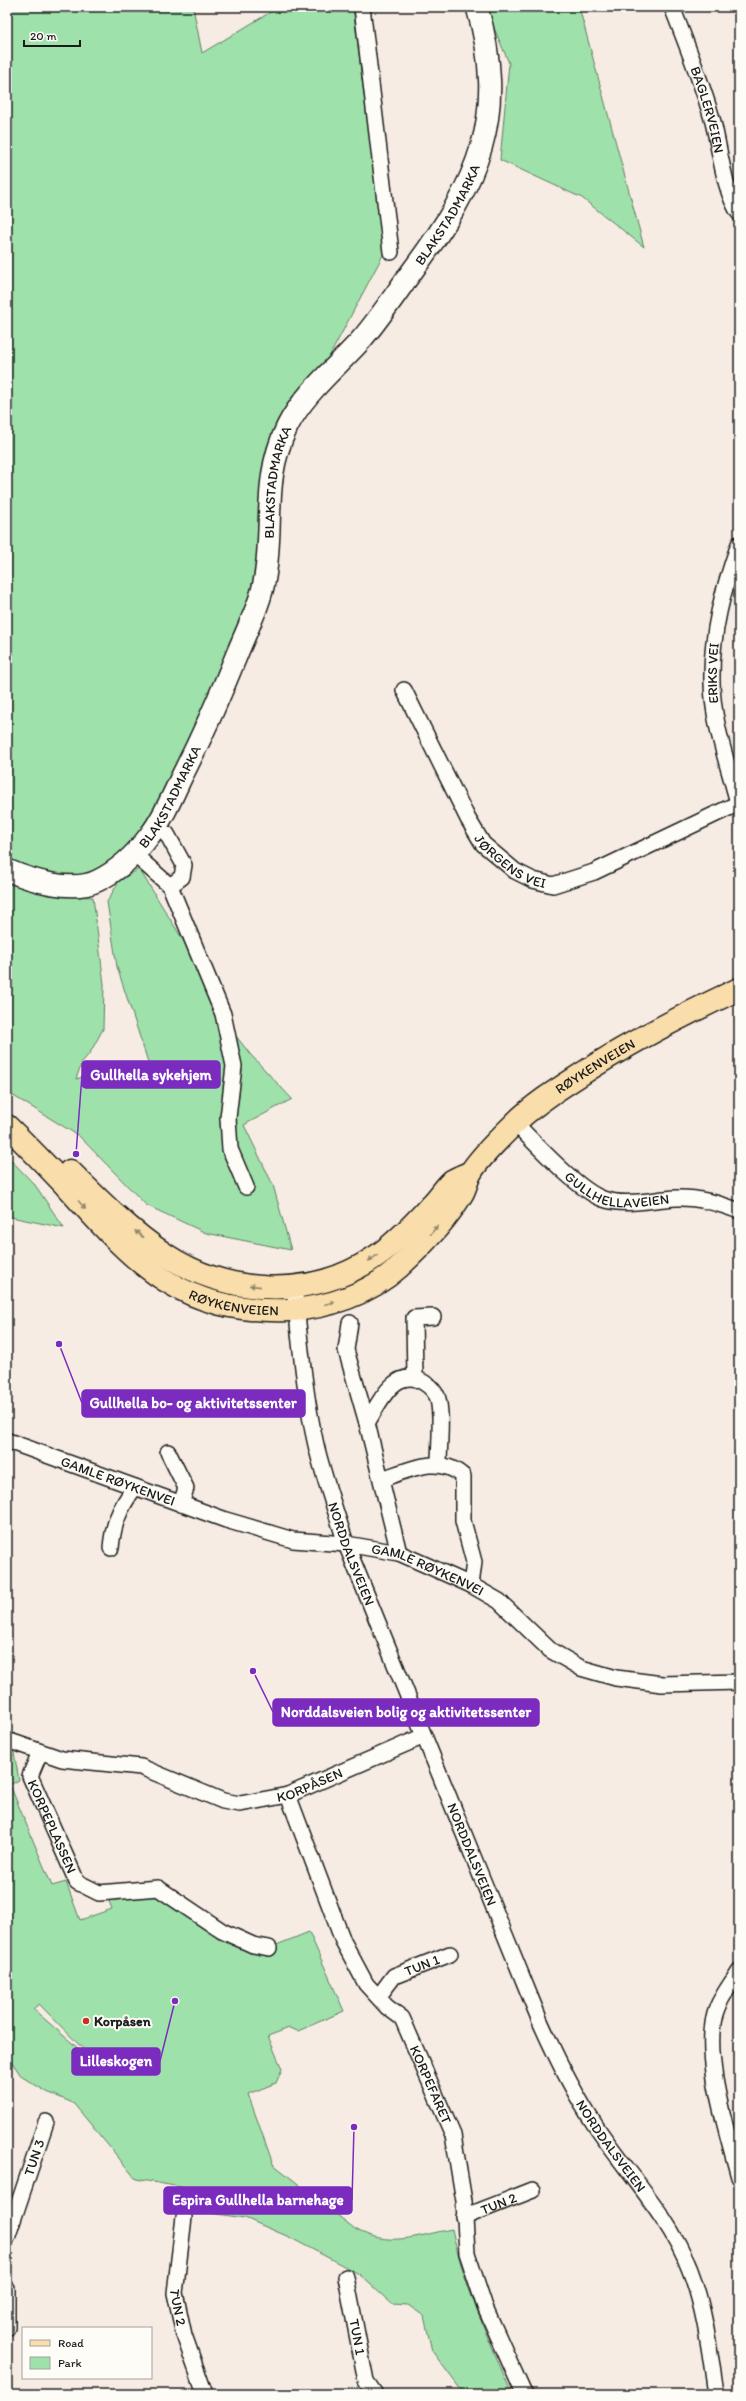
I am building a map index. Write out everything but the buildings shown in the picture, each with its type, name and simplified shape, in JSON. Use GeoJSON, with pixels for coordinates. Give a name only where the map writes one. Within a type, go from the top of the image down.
{"type":"FeatureCollection","features":[{"type":"Feature","properties":{"kind":"main road","name":"BLAKSTADMARKA"},"geometry":{"type":"LineString","coordinates":[[7,870],[26,878],[43,882],[69,885],[94,883],[115,871],[134,854],[152,833],[162,816],[206,729],[258,603],[265,579],[270,476],[276,453],[289,424],[304,401],[361,339],[385,308],[462,198],[473,174],[481,152],[488,124],[490,95],[490,64],[486,37],[477,7]]}},
{"type":"Feature","properties":{"kind":"main road","name":"RØYKENVEIEN"},"geometry":{"type":"LineString","coordinates":[[7,1125],[119,1245],[150,1272],[179,1289],[218,1303],[248,1309],[297,1310],[348,1298],[375,1284],[396,1269],[421,1245],[452,1207],[462,1193],[471,1172],[515,1123],[551,1094],[614,1053],[739,989]]}},
{"type":"Feature","properties":{"kind":"main road","name":"RØYKENVEIEN"},"geometry":{"type":"LineString","coordinates":[[7,1125],[56,1158],[125,1223],[172,1259],[203,1274],[227,1282],[270,1288],[294,1287],[339,1276],[372,1260],[404,1234],[452,1181],[471,1172]]}},
{"type":"Feature","properties":{"kind":"street","name":"BLAKSTADMARKA"},"geometry":{"type":"LineString","coordinates":[[362,7],[391,252]]}},
{"type":"Feature","properties":{"kind":"street","name":"BAGLERVEIEN"},"geometry":{"type":"LineString","coordinates":[[672,7],[692,57],[713,122],[728,184],[735,207],[739,214]]}},
{"type":"Feature","properties":{"kind":"street","name":"ERIKS VEI"},"geometry":{"type":"LineString","coordinates":[[738,803],[717,719],[712,682],[715,628],[724,585],[739,544]]}},
{"type":"Feature","properties":{"kind":"street","name":"JØRGENS VEI"},"geometry":{"type":"LineString","coordinates":[[404,690],[468,819],[483,844],[515,871],[533,880],[553,885],[594,872],[738,803]]}},
{"type":"Feature","properties":{"kind":"street"},"geometry":{"type":"LineString","coordinates":[[167,834],[184,865],[182,877],[170,886]]}},
{"type":"Feature","properties":{"kind":"street"},"geometry":{"type":"LineString","coordinates":[[134,854],[170,886],[223,1014],[234,1066],[228,1118],[230,1149],[246,1187]]}},
{"type":"Feature","properties":{"kind":"street","name":"GULLHELLAVEIEN"},"geometry":{"type":"LineString","coordinates":[[515,1123],[555,1162],[589,1191],[603,1199],[635,1202],[678,1198],[715,1202],[739,1210]]}},
{"type":"Feature","properties":{"kind":"street","name":"NORDDALSVEIEN"},"geometry":{"type":"LineString","coordinates":[[294,1287],[301,1352],[315,1443],[328,1492],[346,1544],[557,2060],[596,2126],[653,2203],[676,2240],[690,2270],[703,2320],[716,2394]]}},
{"type":"Feature","properties":{"kind":"street"},"geometry":{"type":"LineString","coordinates":[[415,1378],[414,1318],[433,1317]]}},
{"type":"Feature","properties":{"kind":"street"},"geometry":{"type":"LineString","coordinates":[[350,1323],[346,1350],[368,1423],[399,1553]]}},
{"type":"Feature","properties":{"kind":"street"},"geometry":{"type":"LineString","coordinates":[[368,1423],[387,1390],[401,1379],[415,1378],[427,1383],[437,1396],[439,1414],[439,1464]]}},
{"type":"Feature","properties":{"kind":"street","name":"GAMLE RØYKENVEI"},"geometry":{"type":"LineString","coordinates":[[8,1441],[226,1520],[293,1540],[346,1544],[399,1553],[470,1585],[499,1601],[550,1650],[581,1668],[616,1678],[662,1684],[739,1682]]}},
{"type":"Feature","properties":{"kind":"street"},"geometry":{"type":"LineString","coordinates":[[168,1452],[186,1488],[181,1504]]}},
{"type":"Feature","properties":{"kind":"street"},"geometry":{"type":"LineString","coordinates":[[382,1479],[426,1465],[439,1464],[455,1468],[463,1476],[463,1521],[474,1562],[470,1585]]}},
{"type":"Feature","properties":{"kind":"street"},"geometry":{"type":"LineString","coordinates":[[111,1548],[118,1513],[134,1487]]}},
{"type":"Feature","properties":{"kind":"street","name":"KORPÅSEN"},"geometry":{"type":"LineString","coordinates":[[7,1740],[62,1759],[141,1767],[223,1801],[240,1804],[288,1795],[424,1736]]}},
{"type":"Feature","properties":{"kind":"street","name":"KORPEPLASSEN"},"geometry":{"type":"LineString","coordinates":[[40,1752],[30,1776],[77,1882],[99,1893],[158,1888],[222,1931],[253,1945],[269,1948]]}},
{"type":"Feature","properties":{"kind":"street","name":"KORPEFARET"},"geometry":{"type":"LineString","coordinates":[[288,1795],[343,1940],[366,1984],[379,1996],[386,2007],[402,2018],[454,2135],[459,2160],[467,2253],[486,2307],[524,2394]]}},
{"type":"Feature","properties":{"kind":"street","name":"TUN 1"},"geometry":{"type":"LineString","coordinates":[[379,1996],[394,1976],[450,1954]]}},
{"type":"Feature","properties":{"kind":"street"},"geometry":{"type":"LineString","coordinates":[[739,1971],[717,2009],[713,2038],[718,2097],[739,2177]]}},
{"type":"Feature","properties":{"kind":"street","name":"TUN 3"},"geometry":{"type":"LineString","coordinates":[[7,2238],[46,2122]]}},
{"type":"Feature","properties":{"kind":"street","name":"TUN 2"},"geometry":{"type":"LineString","coordinates":[[464,2217],[533,2190]]}},
{"type":"Feature","properties":{"kind":"street","name":"TUN 2"},"geometry":{"type":"LineString","coordinates":[[184,2217],[175,2293],[184,2335],[201,2391]]}},
{"type":"Feature","properties":{"kind":"street","name":"TUN 1"},"geometry":{"type":"LineString","coordinates":[[346,2277],[366,2381],[375,2394]]}},
{"type":"Feature","properties":{"kind":"street"},"geometry":{"type":"LineString","coordinates":[[7,2288],[7,2328]]}},
{"type":"Feature","properties":{"kind":"green space"},"geometry":{"type":"Polygon","coordinates":[[[7,7],[193,7],[202,53],[279,7],[353,7],[384,253],[291,429],[249,622],[164,819],[80,886],[7,864],[7,7]]]}},
{"type":"Feature","properties":{"kind":"green space"},"geometry":{"type":"Polygon","coordinates":[[[485,7],[579,7],[644,247],[582,198],[500,160],[509,63],[485,7]]]}},
{"type":"Feature","properties":{"kind":"green space"},"geometry":{"type":"Polygon","coordinates":[[[139,869],[193,956],[211,1004],[250,1054],[292,1099],[244,1125],[273,1185],[291,1250],[206,1233],[146,1205],[79,1136],[7,1092],[7,877],[47,895],[93,897],[104,984],[103,1029],[90,1053],[82,1062],[76,1079],[123,1065],[150,1068],[117,967],[107,902],[119,881],[139,869]]]}},
{"type":"Feature","properties":{"kind":"green space"},"geometry":{"type":"Polygon","coordinates":[[[7,1156],[35,1185],[64,1228],[11,1217],[7,1214],[7,1156]]]}},
{"type":"Feature","properties":{"kind":"green space"},"geometry":{"type":"Polygon","coordinates":[[[7,1740],[12,1742],[19,1780],[10,1785],[52,1886],[66,1882],[80,1920],[112,1909],[106,1893],[158,1888],[269,1948],[309,1932],[344,2011],[298,2031],[289,2028],[268,2036],[282,2069],[276,2083],[248,2094],[273,2164],[355,2229],[368,2235],[380,2238],[403,2239],[452,2229],[470,2292],[512,2394],[464,2394],[432,2351],[424,2316],[408,2305],[392,2304],[359,2274],[289,2237],[245,2218],[209,2213],[186,2188],[136,2179],[73,2103],[47,2092],[22,2077],[7,2055],[7,1740]],[[39,2004],[33,2009],[102,2069],[39,2004]]]}},
{"type":"Feature","properties":{"kind":"place","name":"Gullhella sykehjem"},"geometry":{"type":"Point","coordinates":[76,1154]}},
{"type":"Feature","properties":{"kind":"place","name":"Gullhella bo- og aktivitetssenter"},"geometry":{"type":"Point","coordinates":[59,1344]}},
{"type":"Feature","properties":{"kind":"place","name":"Norddalsveien bolig og aktivitetssenter"},"geometry":{"type":"Point","coordinates":[253,1671]}},
{"type":"Feature","properties":{"kind":"place","name":"Lilleskogen"},"geometry":{"type":"Point","coordinates":[175,2001]}},
{"type":"Feature","properties":{"kind":"place","name":"Korpåsen"},"geometry":{"type":"Point","coordinates":[86,2021]}},
{"type":"Feature","properties":{"kind":"place","name":"Espira Gullhella barnehage"},"geometry":{"type":"Point","coordinates":[354,2127]}}]}
